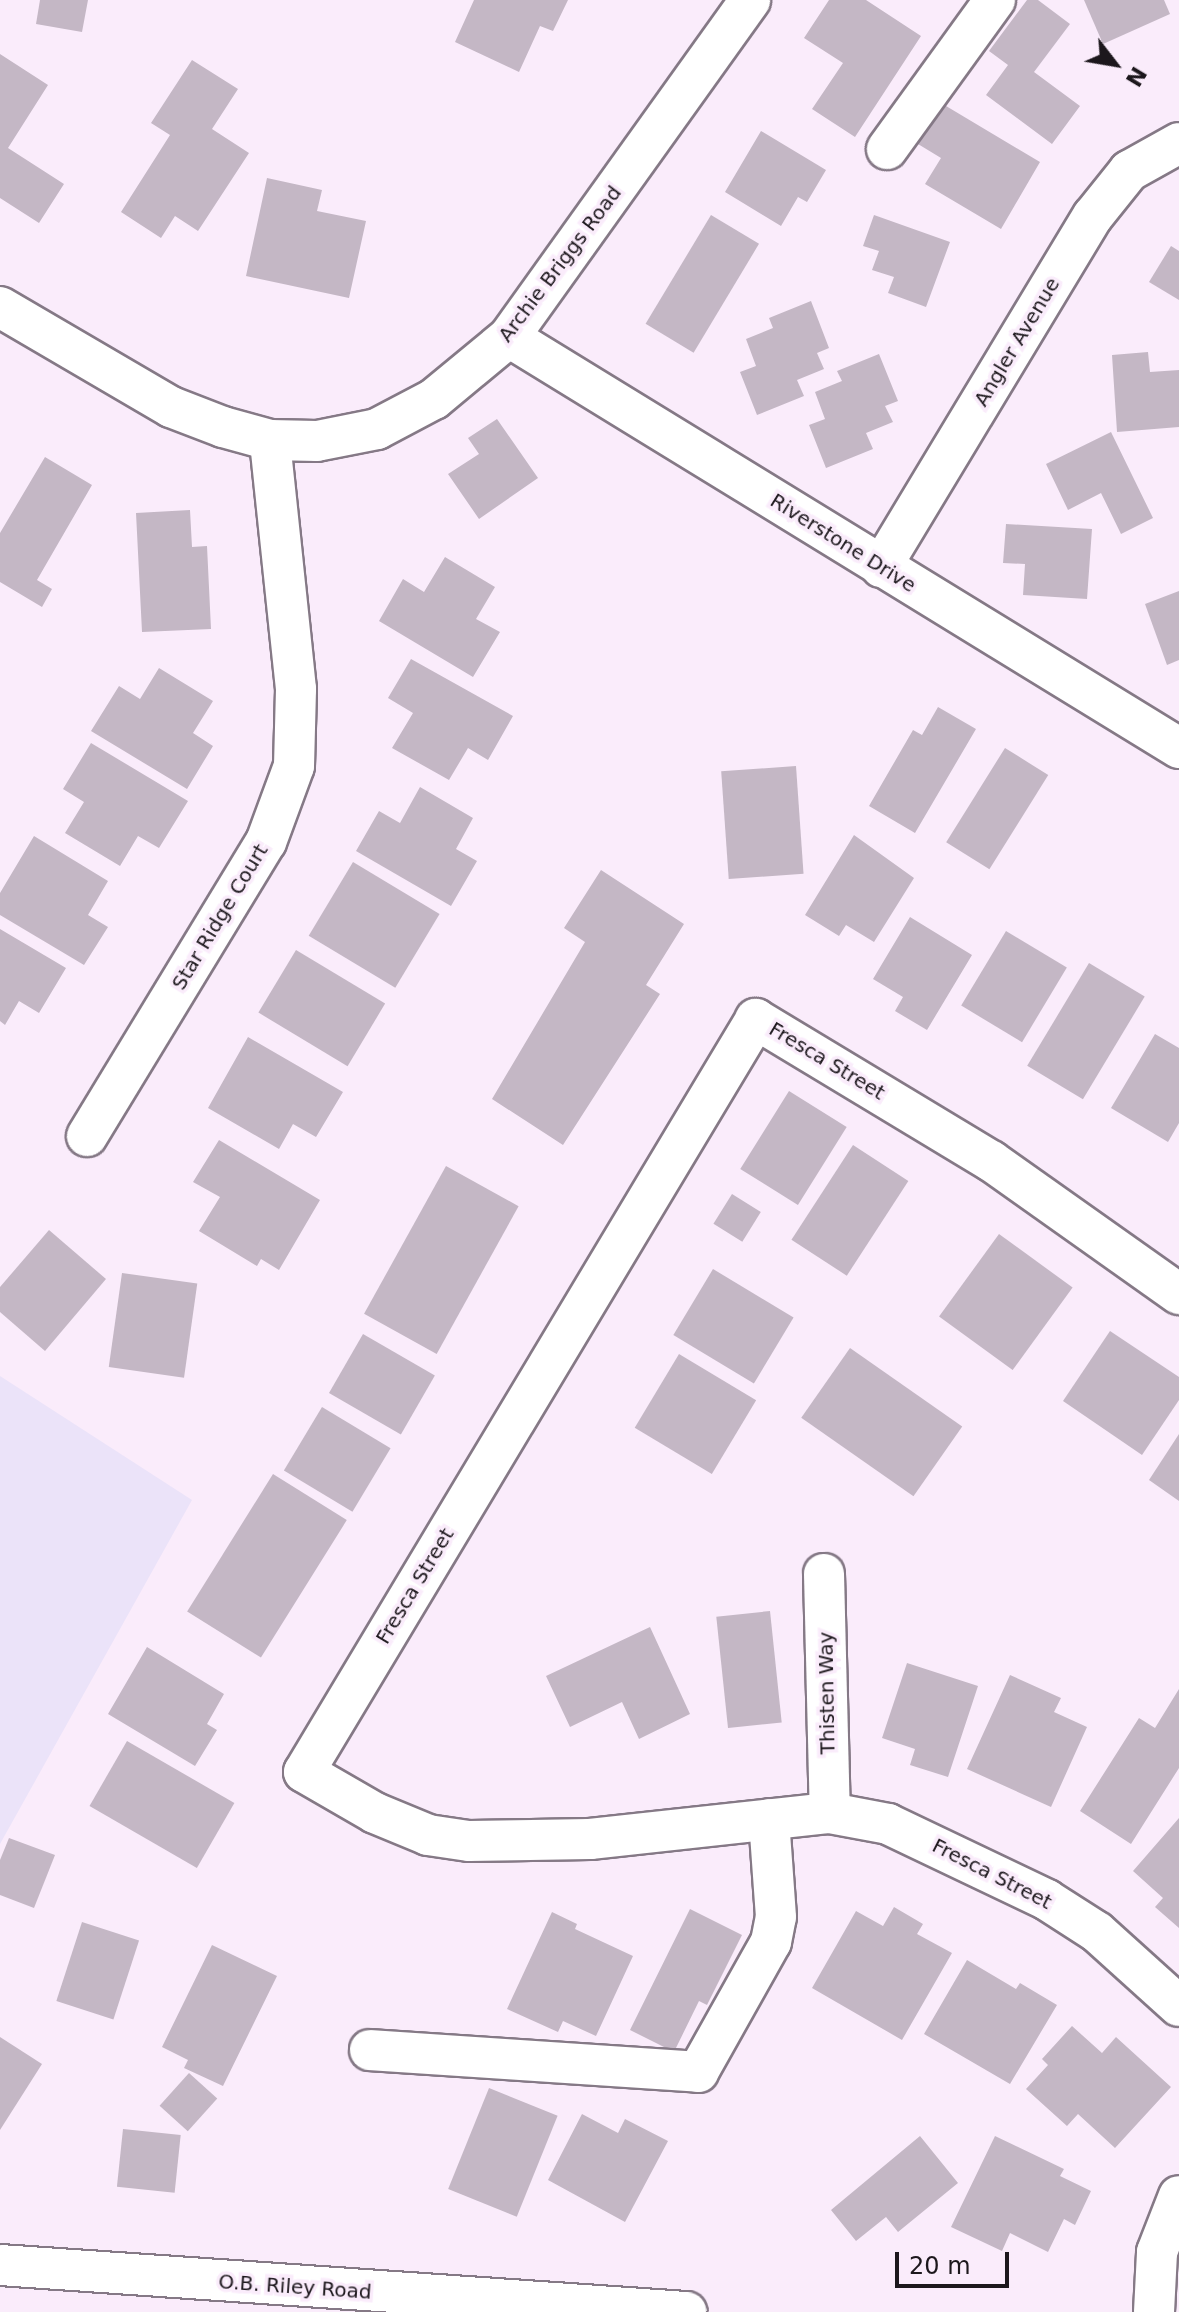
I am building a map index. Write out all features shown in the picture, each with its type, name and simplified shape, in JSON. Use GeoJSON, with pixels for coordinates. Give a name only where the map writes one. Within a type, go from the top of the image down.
{"type":"FeatureCollection","features":[{"type":"Feature","properties":{"kind":"street"},"geometry":{"type":"LineString","coordinates":[[887,149],[995,0]]}},
{"type":"Feature","properties":{"kind":"street","name":"Archie Briggs Road"},"geometry":{"type":"LineString","coordinates":[[0,307],[171,407],[270,440],[317,441],[377,429],[434,399],[509,337],[742,3]]}},
{"type":"Feature","properties":{"kind":"street","name":"Angler Avenue"},"geometry":{"type":"LineString","coordinates":[[881,567],[1093,216],[1129,171],[1179,143]]}},
{"type":"Feature","properties":{"kind":"street","name":"Riverstone Drive"},"geometry":{"type":"LineString","coordinates":[[509,337],[1179,748]]}},
{"type":"Feature","properties":{"kind":"street","name":"Star Ridge Court"},"geometry":{"type":"LineString","coordinates":[[87,1136],[266,842],[294,766],[296,689],[270,440]]}},
{"type":"Feature","properties":{"kind":"street","name":"Fresca Street"},"geometry":{"type":"LineString","coordinates":[[1177,1289],[991,1161],[756,1019],[304,1772],[415,1830],[469,1841],[536,1843],[830,1813],[900,1829],[1047,1900],[1097,1932],[1179,2006]]}},
{"type":"Feature","properties":{"kind":"street","name":"Thisten Way"},"geometry":{"type":"LineString","coordinates":[[824,1574],[830,1813]]}},
{"type":"Feature","properties":{"kind":"street"},"geometry":{"type":"LineString","coordinates":[[370,2050],[698,2072],[771,1942],[776,1917],[769,1819]]}},
{"type":"Feature","properties":{"kind":"street"},"geometry":{"type":"LineString","coordinates":[[1154,2312],[1157,2252],[1179,2196]]}},
{"type":"Feature","properties":{"kind":"street","name":"O.B. Riley Road"},"geometry":{"type":"LineString","coordinates":[[0,2265],[686,2312]]}},
{"type":"Feature","properties":{"kind":"shaded area"},"geometry":{"type":"Polygon","coordinates":[[[0,1376],[192,1500],[0,1844],[0,1376]]]}},
{"type":"Feature","properties":{"kind":"building"},"geometry":{"type":"Polygon","coordinates":[[[40,0],[88,0],[82,32],[36,24],[40,0]]]}},
{"type":"Feature","properties":{"kind":"building"},"geometry":{"type":"Polygon","coordinates":[[[474,0],[568,0],[553,31],[540,26],[519,72],[455,42],[474,0]]]}},
{"type":"Feature","properties":{"kind":"building"},"geometry":{"type":"Polygon","coordinates":[[[829,0],[866,0],[921,36],[855,137],[812,109],[843,63],[804,38],[829,0]]]}},
{"type":"Feature","properties":{"kind":"building"},"geometry":{"type":"Polygon","coordinates":[[[1027,0],[1038,0],[1070,24],[1034,72],[1080,106],[1052,144],[986,95],[1008,65],[989,51],[1027,0]]]}},
{"type":"Feature","properties":{"kind":"building"},"geometry":{"type":"Polygon","coordinates":[[[1084,0],[1164,0],[1170,14],[1103,44],[1084,0]]]}},
{"type":"Feature","properties":{"kind":"building"},"geometry":{"type":"Polygon","coordinates":[[[0,54],[48,85],[8,148],[64,184],[39,223],[0,198],[0,54]]]}},
{"type":"Feature","properties":{"kind":"building"},"geometry":{"type":"Polygon","coordinates":[[[192,60],[238,89],[212,129],[249,153],[198,231],[175,216],[161,238],[121,212],[170,135],[151,123],[192,60]]]}},
{"type":"Feature","properties":{"kind":"building"},"geometry":{"type":"Polygon","coordinates":[[[941,103],[1040,162],[1001,229],[925,184],[941,158],[918,144],[941,103]]]}},
{"type":"Feature","properties":{"kind":"building"},"geometry":{"type":"Polygon","coordinates":[[[761,131],[826,170],[807,202],[798,197],[781,226],[725,192],[761,131]]]}},
{"type":"Feature","properties":{"kind":"building"},"geometry":{"type":"Polygon","coordinates":[[[267,178],[322,190],[317,211],[366,221],[349,298],[246,276],[267,178]]]}},
{"type":"Feature","properties":{"kind":"building"},"geometry":{"type":"Polygon","coordinates":[[[711,215],[759,244],[694,353],[646,324],[711,215]]]}},
{"type":"Feature","properties":{"kind":"building"},"geometry":{"type":"Polygon","coordinates":[[[874,215],[950,242],[926,307],[888,293],[894,277],[872,270],[879,251],[863,246],[874,215]]]}},
{"type":"Feature","properties":{"kind":"building"},"geometry":{"type":"Polygon","coordinates":[[[1171,246],[1179,251],[1179,300],[1149,282],[1171,246]]]}},
{"type":"Feature","properties":{"kind":"building"},"geometry":{"type":"Polygon","coordinates":[[[811,301],[829,348],[817,353],[824,369],[797,380],[804,396],[757,415],[740,372],[756,366],[746,339],[773,328],[769,318],[811,301]]]}},
{"type":"Feature","properties":{"kind":"building"},"geometry":{"type":"Polygon","coordinates":[[[1148,352],[1150,372],[1179,370],[1179,427],[1117,432],[1112,355],[1148,352]]]}},
{"type":"Feature","properties":{"kind":"building"},"geometry":{"type":"Polygon","coordinates":[[[879,354],[898,401],[885,406],[893,422],[866,433],[873,449],[826,468],[809,425],[825,419],[815,392],[842,381],[837,371],[879,354]]]}},
{"type":"Feature","properties":{"kind":"building"},"geometry":{"type":"Polygon","coordinates":[[[497,419],[538,478],[479,519],[448,474],[479,454],[468,438],[497,419]]]}},
{"type":"Feature","properties":{"kind":"building"},"geometry":{"type":"Polygon","coordinates":[[[1111,432],[1153,518],[1121,534],[1101,493],[1068,510],[1046,464],[1111,432]]]}},
{"type":"Feature","properties":{"kind":"building"},"geometry":{"type":"Polygon","coordinates":[[[45,457],[92,485],[37,580],[52,589],[42,607],[0,582],[0,533],[45,457]]]}},
{"type":"Feature","properties":{"kind":"building"},"geometry":{"type":"Polygon","coordinates":[[[190,510],[192,547],[207,546],[211,629],[142,632],[136,513],[190,510]]]}},
{"type":"Feature","properties":{"kind":"building"},"geometry":{"type":"Polygon","coordinates":[[[1006,524],[1092,529],[1087,599],[1023,595],[1025,564],[1003,563],[1006,524]]]}},
{"type":"Feature","properties":{"kind":"building"},"geometry":{"type":"Polygon","coordinates":[[[445,557],[495,587],[476,619],[500,632],[473,677],[379,621],[403,579],[424,592],[445,557]]]}},
{"type":"Feature","properties":{"kind":"building"},"geometry":{"type":"Polygon","coordinates":[[[1179,591],[1179,660],[1167,665],[1145,604],[1179,591]]]}},
{"type":"Feature","properties":{"kind":"building"},"geometry":{"type":"Polygon","coordinates":[[[411,659],[513,716],[488,760],[468,748],[449,780],[392,748],[413,713],[388,698],[411,659]]]}},
{"type":"Feature","properties":{"kind":"building"},"geometry":{"type":"Polygon","coordinates":[[[159,668],[213,701],[193,733],[213,746],[187,789],[91,731],[119,686],[140,699],[159,668]]]}},
{"type":"Feature","properties":{"kind":"building"},"geometry":{"type":"Polygon","coordinates":[[[938,707],[976,729],[915,833],[869,806],[913,730],[922,735],[938,707]]]}},
{"type":"Feature","properties":{"kind":"building"},"geometry":{"type":"Polygon","coordinates":[[[91,743],[188,801],[159,848],[138,836],[120,866],[65,833],[84,802],[63,789],[91,743]]]}},
{"type":"Feature","properties":{"kind":"building"},"geometry":{"type":"Polygon","coordinates":[[[1005,748],[1048,775],[989,869],[946,842],[1005,748]]]}},
{"type":"Feature","properties":{"kind":"building"},"geometry":{"type":"Polygon","coordinates":[[[796,766],[804,874],[729,879],[721,771],[796,766]]]}},
{"type":"Feature","properties":{"kind":"building"},"geometry":{"type":"Polygon","coordinates":[[[420,787],[473,818],[456,849],[477,861],[451,906],[356,851],[379,811],[400,823],[420,787]]]}},
{"type":"Feature","properties":{"kind":"building"},"geometry":{"type":"Polygon","coordinates":[[[854,835],[914,878],[874,942],[846,925],[839,936],[805,915],[854,835]]]}},
{"type":"Feature","properties":{"kind":"building"},"geometry":{"type":"Polygon","coordinates":[[[34,836],[108,881],[88,915],[108,927],[84,965],[0,915],[0,893],[34,836]]]}},
{"type":"Feature","properties":{"kind":"building"},"geometry":{"type":"Polygon","coordinates":[[[353,862],[440,914],[395,988],[309,936],[353,862]]]}},
{"type":"Feature","properties":{"kind":"building"},"geometry":{"type":"Polygon","coordinates":[[[601,870],[684,924],[646,985],[660,994],[563,1145],[492,1099],[585,942],[564,928],[601,870]]]}},
{"type":"Feature","properties":{"kind":"building"},"geometry":{"type":"Polygon","coordinates":[[[910,917],[972,955],[927,1030],[895,1011],[903,997],[873,979],[910,917]]]}},
{"type":"Feature","properties":{"kind":"building"},"geometry":{"type":"Polygon","coordinates":[[[0,929],[66,968],[39,1013],[19,1001],[5,1025],[0,1021],[0,929]]]}},
{"type":"Feature","properties":{"kind":"building"},"geometry":{"type":"Polygon","coordinates":[[[1006,931],[1067,968],[1022,1042],[961,1006],[1006,931]]]}},
{"type":"Feature","properties":{"kind":"building"},"geometry":{"type":"Polygon","coordinates":[[[296,950],[385,1004],[348,1066],[258,1013],[296,950]]]}},
{"type":"Feature","properties":{"kind":"building"},"geometry":{"type":"Polygon","coordinates":[[[1089,963],[1145,996],[1083,1099],[1027,1066],[1089,963]]]}},
{"type":"Feature","properties":{"kind":"building"},"geometry":{"type":"Polygon","coordinates":[[[1155,1034],[1179,1048],[1179,1123],[1168,1142],[1111,1108],[1155,1034]]]}},
{"type":"Feature","properties":{"kind":"building"},"geometry":{"type":"Polygon","coordinates":[[[248,1037],[343,1092],[316,1137],[293,1124],[279,1149],[208,1108],[248,1037]]]}},
{"type":"Feature","properties":{"kind":"building"},"geometry":{"type":"Polygon","coordinates":[[[789,1091],[847,1127],[798,1205],[740,1169],[789,1091]]]}},
{"type":"Feature","properties":{"kind":"building"},"geometry":{"type":"Polygon","coordinates":[[[219,1140],[320,1200],[279,1270],[261,1259],[257,1266],[199,1231],[220,1197],[193,1182],[219,1140]]]}},
{"type":"Feature","properties":{"kind":"building"},"geometry":{"type":"Polygon","coordinates":[[[853,1145],[908,1181],[847,1276],[791,1240],[853,1145]]]}},
{"type":"Feature","properties":{"kind":"building"},"geometry":{"type":"Polygon","coordinates":[[[446,1166],[519,1206],[437,1354],[364,1314],[446,1166]]]}},
{"type":"Feature","properties":{"kind":"building"},"geometry":{"type":"Polygon","coordinates":[[[732,1194],[761,1212],[742,1242],[713,1224],[732,1194]]]}},
{"type":"Feature","properties":{"kind":"building"},"geometry":{"type":"Polygon","coordinates":[[[49,1230],[106,1279],[45,1351],[0,1312],[0,1287],[49,1230]]]}},
{"type":"Feature","properties":{"kind":"building"},"geometry":{"type":"Polygon","coordinates":[[[999,1234],[1073,1287],[1013,1370],[939,1317],[999,1234]]]}},
{"type":"Feature","properties":{"kind":"building"},"geometry":{"type":"Polygon","coordinates":[[[713,1269],[794,1317],[754,1383],[673,1335],[713,1269]]]}},
{"type":"Feature","properties":{"kind":"building"},"geometry":{"type":"Polygon","coordinates":[[[122,1273],[197,1284],[184,1378],[109,1367],[122,1273]]]}},
{"type":"Feature","properties":{"kind":"building"},"geometry":{"type":"Polygon","coordinates":[[[1110,1331],[1179,1377],[1179,1400],[1142,1455],[1063,1401],[1110,1331]]]}},
{"type":"Feature","properties":{"kind":"building"},"geometry":{"type":"Polygon","coordinates":[[[363,1334],[435,1376],[401,1434],[329,1393],[363,1334]]]}},
{"type":"Feature","properties":{"kind":"building"},"geometry":{"type":"Polygon","coordinates":[[[850,1348],[962,1427],[913,1496],[801,1418],[850,1348]]]}},
{"type":"Feature","properties":{"kind":"building"},"geometry":{"type":"Polygon","coordinates":[[[679,1354],[756,1400],[712,1474],[635,1428],[679,1354]]]}},
{"type":"Feature","properties":{"kind":"building"},"geometry":{"type":"Polygon","coordinates":[[[322,1407],[391,1448],[352,1512],[284,1470],[322,1407]]]}},
{"type":"Feature","properties":{"kind":"building"},"geometry":{"type":"Polygon","coordinates":[[[1179,1434],[1179,1501],[1149,1480],[1179,1434]]]}},
{"type":"Feature","properties":{"kind":"building"},"geometry":{"type":"Polygon","coordinates":[[[273,1474],[347,1520],[261,1657],[187,1611],[273,1474]]]}},
{"type":"Feature","properties":{"kind":"building"},"geometry":{"type":"Polygon","coordinates":[[[770,1611],[782,1722],[728,1728],[716,1617],[770,1611]]]}},
{"type":"Feature","properties":{"kind":"building"},"geometry":{"type":"Polygon","coordinates":[[[650,1627],[690,1714],[639,1739],[622,1702],[570,1727],[546,1676],[650,1627]]]}},
{"type":"Feature","properties":{"kind":"building"},"geometry":{"type":"Polygon","coordinates":[[[147,1647],[224,1694],[207,1724],[217,1730],[195,1766],[108,1714],[147,1647]]]}},
{"type":"Feature","properties":{"kind":"building"},"geometry":{"type":"Polygon","coordinates":[[[907,1663],[978,1686],[948,1777],[910,1765],[915,1749],[882,1738],[907,1663]]]}},
{"type":"Feature","properties":{"kind":"building"},"geometry":{"type":"Polygon","coordinates":[[[1010,1675],[1061,1698],[1054,1712],[1087,1727],[1051,1807],[967,1769],[1010,1675]]]}},
{"type":"Feature","properties":{"kind":"building"},"geometry":{"type":"Polygon","coordinates":[[[1179,1689],[1179,1768],[1131,1844],[1080,1811],[1139,1718],[1155,1728],[1179,1689]]]}},
{"type":"Feature","properties":{"kind":"building"},"geometry":{"type":"Polygon","coordinates":[[[127,1741],[234,1803],[197,1868],[90,1806],[127,1741]]]}},
{"type":"Feature","properties":{"kind":"building"},"geometry":{"type":"Polygon","coordinates":[[[1179,1818],[1179,1928],[1155,1907],[1163,1898],[1133,1871],[1179,1818]]]}},
{"type":"Feature","properties":{"kind":"building"},"geometry":{"type":"Polygon","coordinates":[[[9,1838],[55,1855],[34,1908],[0,1895],[0,1860],[9,1838]]]}},
{"type":"Feature","properties":{"kind":"building"},"geometry":{"type":"Polygon","coordinates":[[[894,1907],[923,1924],[917,1934],[952,1953],[902,2040],[812,1988],[856,1911],[883,1926],[894,1907]]]}},
{"type":"Feature","properties":{"kind":"building"},"geometry":{"type":"Polygon","coordinates":[[[690,1909],[742,1935],[707,2005],[699,2001],[674,2052],[630,2030],[690,1909]]]}},
{"type":"Feature","properties":{"kind":"building"},"geometry":{"type":"Polygon","coordinates":[[[552,1912],[577,1924],[575,1929],[633,1956],[596,2036],[563,2021],[558,2032],[507,2009],[552,1912]]]}},
{"type":"Feature","properties":{"kind":"building"},"geometry":{"type":"Polygon","coordinates":[[[82,1922],[139,1941],[113,2019],[56,2001],[82,1922]]]}},
{"type":"Feature","properties":{"kind":"building"},"geometry":{"type":"Polygon","coordinates":[[[212,1945],[277,1976],[223,2086],[184,2068],[188,2060],[162,2047],[212,1945]]]}},
{"type":"Feature","properties":{"kind":"building"},"geometry":{"type":"Polygon","coordinates":[[[967,1960],[1016,1989],[1020,1983],[1057,2005],[1010,2084],[924,2034],[967,1960]]]}},
{"type":"Feature","properties":{"kind":"building"},"geometry":{"type":"Polygon","coordinates":[[[1072,2026],[1102,2053],[1116,2037],[1171,2087],[1115,2148],[1078,2114],[1067,2126],[1026,2089],[1048,2065],[1042,2059],[1072,2026]]]}},
{"type":"Feature","properties":{"kind":"building"},"geometry":{"type":"Polygon","coordinates":[[[0,2037],[42,2064],[0,2130],[0,2037]]]}},
{"type":"Feature","properties":{"kind":"building"},"geometry":{"type":"Polygon","coordinates":[[[189,2073],[217,2098],[188,2131],[160,2106],[189,2073]]]}},
{"type":"Feature","properties":{"kind":"building"},"geometry":{"type":"Polygon","coordinates":[[[489,2088],[558,2116],[517,2217],[448,2189],[489,2088]]]}},
{"type":"Feature","properties":{"kind":"building"},"geometry":{"type":"Polygon","coordinates":[[[582,2114],[618,2133],[625,2119],[668,2141],[625,2222],[548,2180],[582,2114]]]}},
{"type":"Feature","properties":{"kind":"building"},"geometry":{"type":"Polygon","coordinates":[[[123,2129],[181,2135],[175,2193],[117,2187],[123,2129]]]}},
{"type":"Feature","properties":{"kind":"building"},"geometry":{"type":"Polygon","coordinates":[[[920,2136],[958,2183],[898,2232],[886,2217],[856,2241],[831,2210],[920,2136]]]}},
{"type":"Feature","properties":{"kind":"building"},"geometry":{"type":"Polygon","coordinates":[[[995,2136],[1064,2169],[1060,2176],[1091,2191],[1075,2225],[1064,2219],[1048,2252],[1010,2233],[1002,2251],[951,2227],[995,2136]]]}}]}
